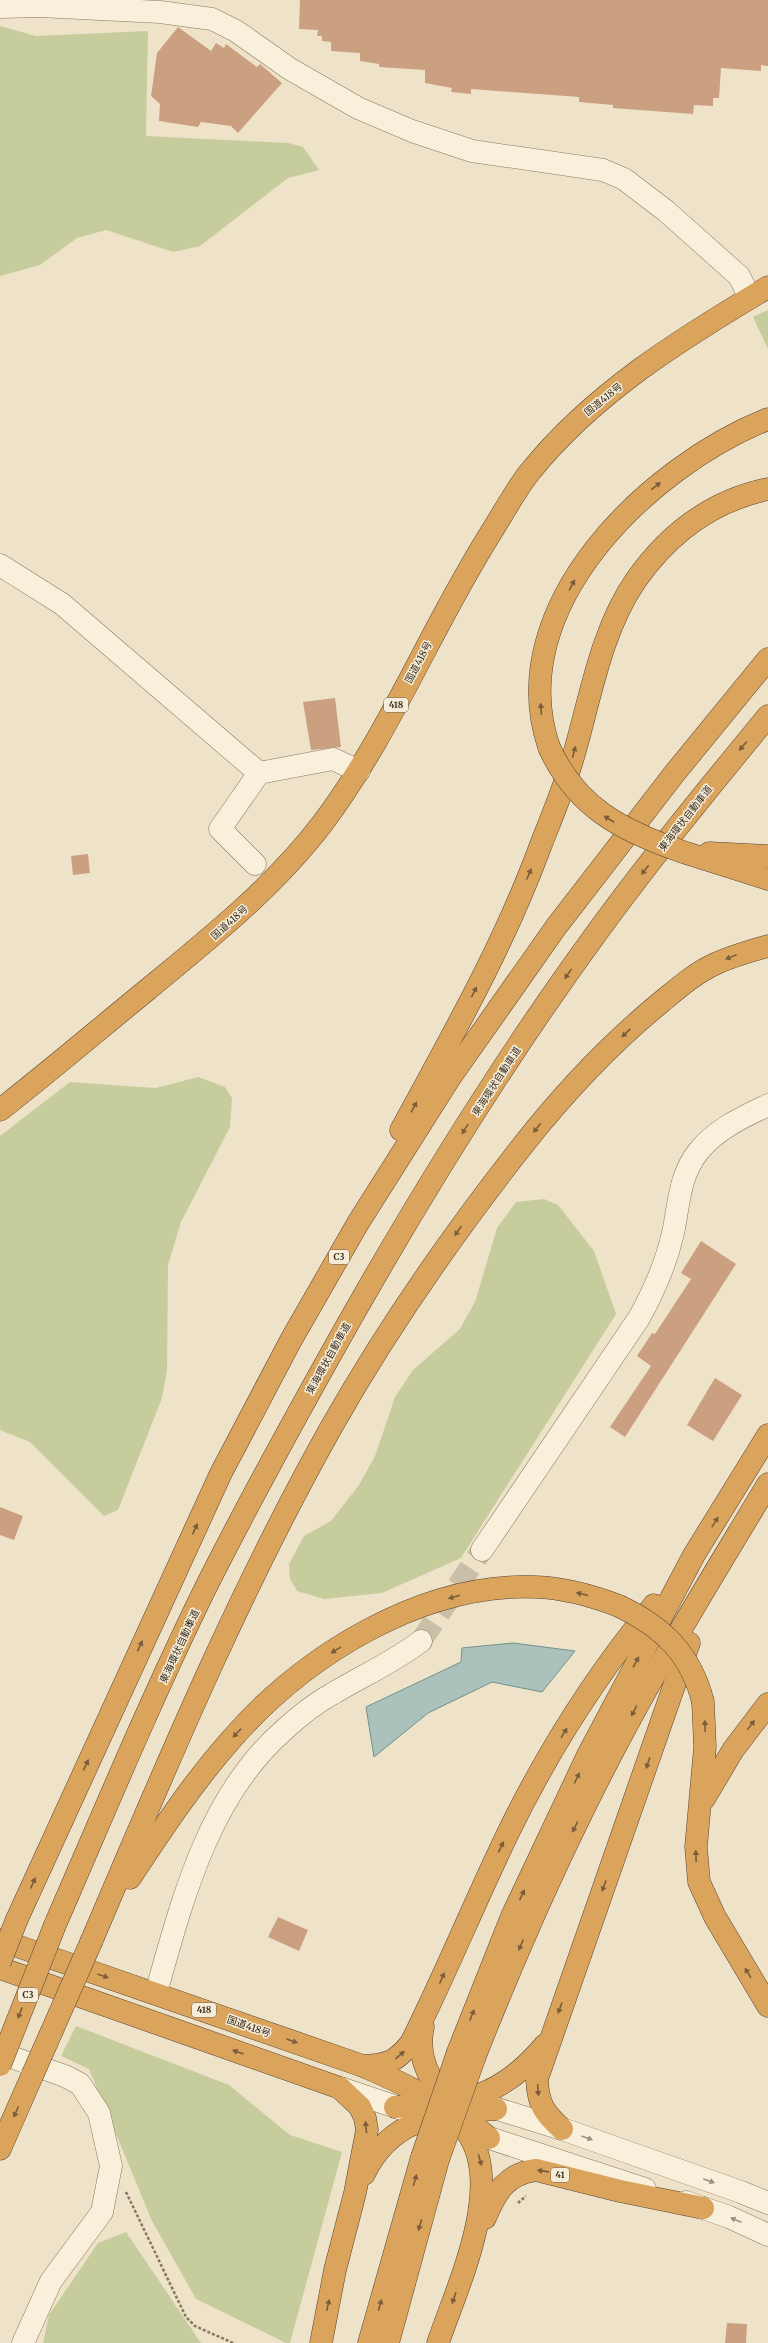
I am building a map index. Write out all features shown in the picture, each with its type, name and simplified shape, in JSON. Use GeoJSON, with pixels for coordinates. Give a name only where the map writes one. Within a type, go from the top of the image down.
{"type":"FeatureCollection","features":[{"type":"Feature","properties":{"kind":"highway","name":"国道418号"},"geometry":{"type":"LineString","coordinates":[[0,1110],[222,929],[273,880],[321,826],[359,771],[464,575],[527,476],[564,432],[600,400],[671,347],[759,293]]}},
{"type":"Feature","properties":{"kind":"highway"},"geometry":{"type":"LineString","coordinates":[[768,419],[742,430],[709,448],[650,491],[599,544],[577,576],[562,604],[551,633],[543,663],[540,702],[541,718],[549,747],[562,772],[593,807],[618,825],[657,843],[768,879]]}},
{"type":"Feature","properties":{"kind":"highway"},"geometry":{"type":"LineString","coordinates":[[291,1340],[464,1012],[503,933],[539,850],[572,762],[606,644],[618,612],[635,581],[676,533],[695,518],[737,498],[768,489]]}},
{"type":"Feature","properties":{"kind":"highway","name":"C3"},"geometry":{"type":"LineString","coordinates":[[0,1962],[17,1919],[221,1473],[291,1340],[358,1223],[449,1079],[556,927],[674,774],[768,659]]}},
{"type":"Feature","properties":{"kind":"highway","name":"東海環状自動車道"},"geometry":{"type":"LineString","coordinates":[[0,2065],[55,1925],[129,1753],[205,1589],[278,1448],[358,1304],[421,1198],[498,1076],[592,938],[706,791],[768,716]]}},
{"type":"Feature","properties":{"kind":"highway"},"geometry":{"type":"LineString","coordinates":[[683,852],[768,856]]}},
{"type":"Feature","properties":{"kind":"highway"},"geometry":{"type":"LineString","coordinates":[[0,2148],[195,1703],[245,1594],[332,1425],[382,1343],[468,1216],[545,1118],[612,1046],[683,985],[713,965],[744,952],[768,946]]}},
{"type":"Feature","properties":{"kind":"highway"},"geometry":{"type":"LineString","coordinates":[[370,2343],[512,1916],[550,1833],[633,1668],[694,1555],[768,1435]]}},
{"type":"Feature","properties":{"kind":"highway"},"geometry":{"type":"LineString","coordinates":[[467,2054],[596,1785],[635,1710],[717,1568],[768,1484]]}},
{"type":"Feature","properties":{"kind":"highway"},"geometry":{"type":"LineString","coordinates":[[364,2066],[383,2065],[394,2060],[404,2053],[411,2043],[426,2014],[509,1830],[537,1779],[592,1686],[626,1639],[694,1555]]}},
{"type":"Feature","properties":{"kind":"highway"},"geometry":{"type":"LineString","coordinates":[[562,2129],[550,2118],[542,2107],[538,2095],[537,2079],[717,1568]]}},
{"type":"Feature","properties":{"kind":"highway"},"geometry":{"type":"LineString","coordinates":[[92,1940],[162,1829],[204,1772],[255,1715],[317,1662],[377,1625],[434,1602],[473,1592],[536,1587],[581,1594],[620,1606],[650,1623],[680,1650],[691,1668],[703,1702],[705,1747],[697,1819],[697,1866],[705,1899],[768,2006]]}},
{"type":"Feature","properties":{"kind":"highway"},"geometry":{"type":"LineString","coordinates":[[697,1819],[705,1796],[717,1774],[768,1704]]}},
{"type":"Feature","properties":{"kind":"highway","name":"国道418号"},"geometry":{"type":"LineString","coordinates":[[0,1940],[364,2066],[406,2085]]}},
{"type":"Feature","properties":{"kind":"highway"},"geometry":{"type":"LineString","coordinates":[[0,1968],[340,2088],[360,2107],[365,2118],[367,2130],[355,2193],[335,2270],[321,2343]]}},
{"type":"Feature","properties":{"kind":"highway"},"geometry":{"type":"LineString","coordinates":[[426,2014],[420,2039],[421,2057],[448,2109]]}},
{"type":"Feature","properties":{"kind":"highway"},"geometry":{"type":"LineString","coordinates":[[355,2193],[365,2172],[383,2146],[406,2125],[486,2094],[500,2087],[533,2059],[550,2039]]}},
{"type":"Feature","properties":{"kind":"highway","name":"41"},"geometry":{"type":"LineString","coordinates":[[406,2085],[448,2109],[473,2141],[480,2159],[483,2189],[482,2204],[466,2261],[438,2343]]}},
{"type":"Feature","properties":{"kind":"highway"},"geometry":{"type":"LineString","coordinates":[[395,2107],[496,2109]]}},
{"type":"Feature","properties":{"kind":"highway"},"geometry":{"type":"LineString","coordinates":[[388,2343],[430,2159]]}},
{"type":"Feature","properties":{"kind":"highway","name":"41"},"geometry":{"type":"LineString","coordinates":[[466,2261],[492,2201],[502,2187],[512,2177],[522,2172],[536,2170],[549,2172],[620,2191],[704,2208]]}},
{"type":"Feature","properties":{"kind":"street"},"geometry":{"type":"LineString","coordinates":[[0,7],[48,6],[160,12],[212,19],[236,31],[290,69],[358,108],[412,131],[472,150],[603,170],[624,179],[666,211],[759,293]]}},
{"type":"Feature","properties":{"kind":"street"},"geometry":{"type":"LineString","coordinates":[[0,565],[62,604],[259,773]]}},
{"type":"Feature","properties":{"kind":"street"},"geometry":{"type":"LineString","coordinates":[[255,864],[220,829],[259,773],[333,759],[359,771]]}},
{"type":"Feature","properties":{"kind":"street"},"geometry":{"type":"LineString","coordinates":[[482,1550],[639,1318],[653,1293],[667,1254],[686,1171],[698,1152],[728,1125],[768,1104]]}},
{"type":"Feature","properties":{"kind":"street"},"geometry":{"type":"LineString","coordinates":[[156,1994],[184,1893],[218,1814],[248,1770],[283,1730],[330,1695],[403,1655],[421,1641]]}},
{"type":"Feature","properties":{"kind":"street"},"geometry":{"type":"LineString","coordinates":[[0,2053],[65,2076],[80,2084],[99,2113],[111,2166],[102,2212],[51,2281],[23,2343]]}},
{"type":"Feature","properties":{"kind":"street"},"geometry":{"type":"LineString","coordinates":[[364,2066],[448,2109],[489,2138],[704,2208],[752,2226],[768,2235]]}},
{"type":"Feature","properties":{"kind":"street"},"geometry":{"type":"LineString","coordinates":[[340,2088],[395,2107]]}},
{"type":"Feature","properties":{"kind":"street"},"geometry":{"type":"LineString","coordinates":[[496,2109],[562,2129],[741,2192],[768,2203]]}},
{"type":"Feature","properties":{"kind":"path"},"geometry":{"type":"LineString","coordinates":[[108,2184],[127,2192],[186,2317],[195,2326],[233,2343]]}},
{"type":"Feature","properties":{"kind":"green space"},"geometry":{"type":"Polygon","coordinates":[[[0,26],[36,36],[148,31],[146,136],[288,143],[303,147],[319,170],[288,178],[200,246],[173,252],[106,230],[77,238],[40,265],[0,276],[0,26]]]}},
{"type":"Feature","properties":{"kind":"green space"},"geometry":{"type":"Polygon","coordinates":[[[768,310],[768,349],[753,317],[768,310]]]}},
{"type":"Feature","properties":{"kind":"green space"},"geometry":{"type":"Polygon","coordinates":[[[198,1077],[225,1087],[232,1098],[230,1127],[181,1222],[168,1265],[167,1370],[162,1398],[118,1510],[104,1516],[30,1442],[0,1430],[0,1136],[70,1082],[156,1088],[198,1077]]]}},
{"type":"Feature","properties":{"kind":"green space"},"geometry":{"type":"Polygon","coordinates":[[[544,1199],[558,1205],[594,1251],[616,1314],[461,1558],[382,1593],[324,1599],[297,1591],[290,1579],[289,1564],[304,1536],[331,1521],[359,1485],[375,1456],[395,1397],[413,1370],[460,1329],[475,1302],[497,1228],[516,1202],[544,1199]]]}},
{"type":"Feature","properties":{"kind":"green space"},"geometry":{"type":"Polygon","coordinates":[[[76,2026],[229,2085],[290,2135],[342,2152],[290,2343],[286,2343],[196,2299],[152,2221],[89,2069],[61,2056],[76,2026]]]}},
{"type":"Feature","properties":{"kind":"green space"},"geometry":{"type":"Polygon","coordinates":[[[126,2232],[201,2343],[43,2343],[49,2315],[98,2243],[126,2232]]]}},
{"type":"Feature","properties":{"kind":"water"},"geometry":{"type":"Polygon","coordinates":[[[513,1643],[575,1651],[542,1692],[492,1682],[428,1713],[374,1757],[366,1707],[461,1662],[462,1648],[513,1643]]]}},
{"type":"Feature","properties":{"kind":"building"},"geometry":{"type":"Polygon","coordinates":[[[300,0],[768,0],[768,66],[761,65],[761,71],[721,68],[719,98],[713,98],[713,106],[694,105],[693,114],[613,108],[613,105],[579,102],[579,97],[471,89],[471,94],[451,92],[452,88],[425,83],[425,70],[379,67],[379,64],[360,61],[360,53],[331,51],[331,42],[322,41],[322,36],[317,36],[318,30],[299,29],[300,0]]]}},
{"type":"Feature","properties":{"kind":"building"},"geometry":{"type":"Polygon","coordinates":[[[178,27],[211,51],[216,43],[224,48],[226,44],[257,67],[260,64],[282,83],[238,133],[231,126],[201,122],[198,127],[159,121],[160,104],[151,96],[157,53],[178,27]]]}},
{"type":"Feature","properties":{"kind":"building"},"geometry":{"type":"Polygon","coordinates":[[[335,698],[341,747],[311,750],[303,702],[335,698]]]}},
{"type":"Feature","properties":{"kind":"building"},"geometry":{"type":"Polygon","coordinates":[[[88,854],[90,873],[73,875],[71,856],[88,854]]]}},
{"type":"Feature","properties":{"kind":"building"},"geometry":{"type":"Polygon","coordinates":[[[701,1241],[736,1264],[625,1437],[610,1427],[651,1366],[637,1356],[652,1333],[655,1334],[691,1279],[681,1273],[701,1241]]]}},
{"type":"Feature","properties":{"kind":"building"},"geometry":{"type":"Polygon","coordinates":[[[715,1378],[742,1395],[713,1441],[687,1425],[715,1378]]]}},
{"type":"Feature","properties":{"kind":"building"},"geometry":{"type":"Polygon","coordinates":[[[0,1507],[23,1516],[14,1540],[0,1535],[0,1507]]]}},
{"type":"Feature","properties":{"kind":"building"},"geometry":{"type":"Polygon","coordinates":[[[278,1917],[308,1930],[299,1951],[268,1937],[278,1917]]]}},
{"type":"Feature","properties":{"kind":"building"},"geometry":{"type":"Polygon","coordinates":[[[727,2323],[747,2324],[746,2343],[725,2343],[727,2323]]]}},
{"type":"Feature","properties":{"kind":"tunnel"},"geometry":{"type":"LineString","coordinates":[[421,1641],[482,1550]]}}]}
